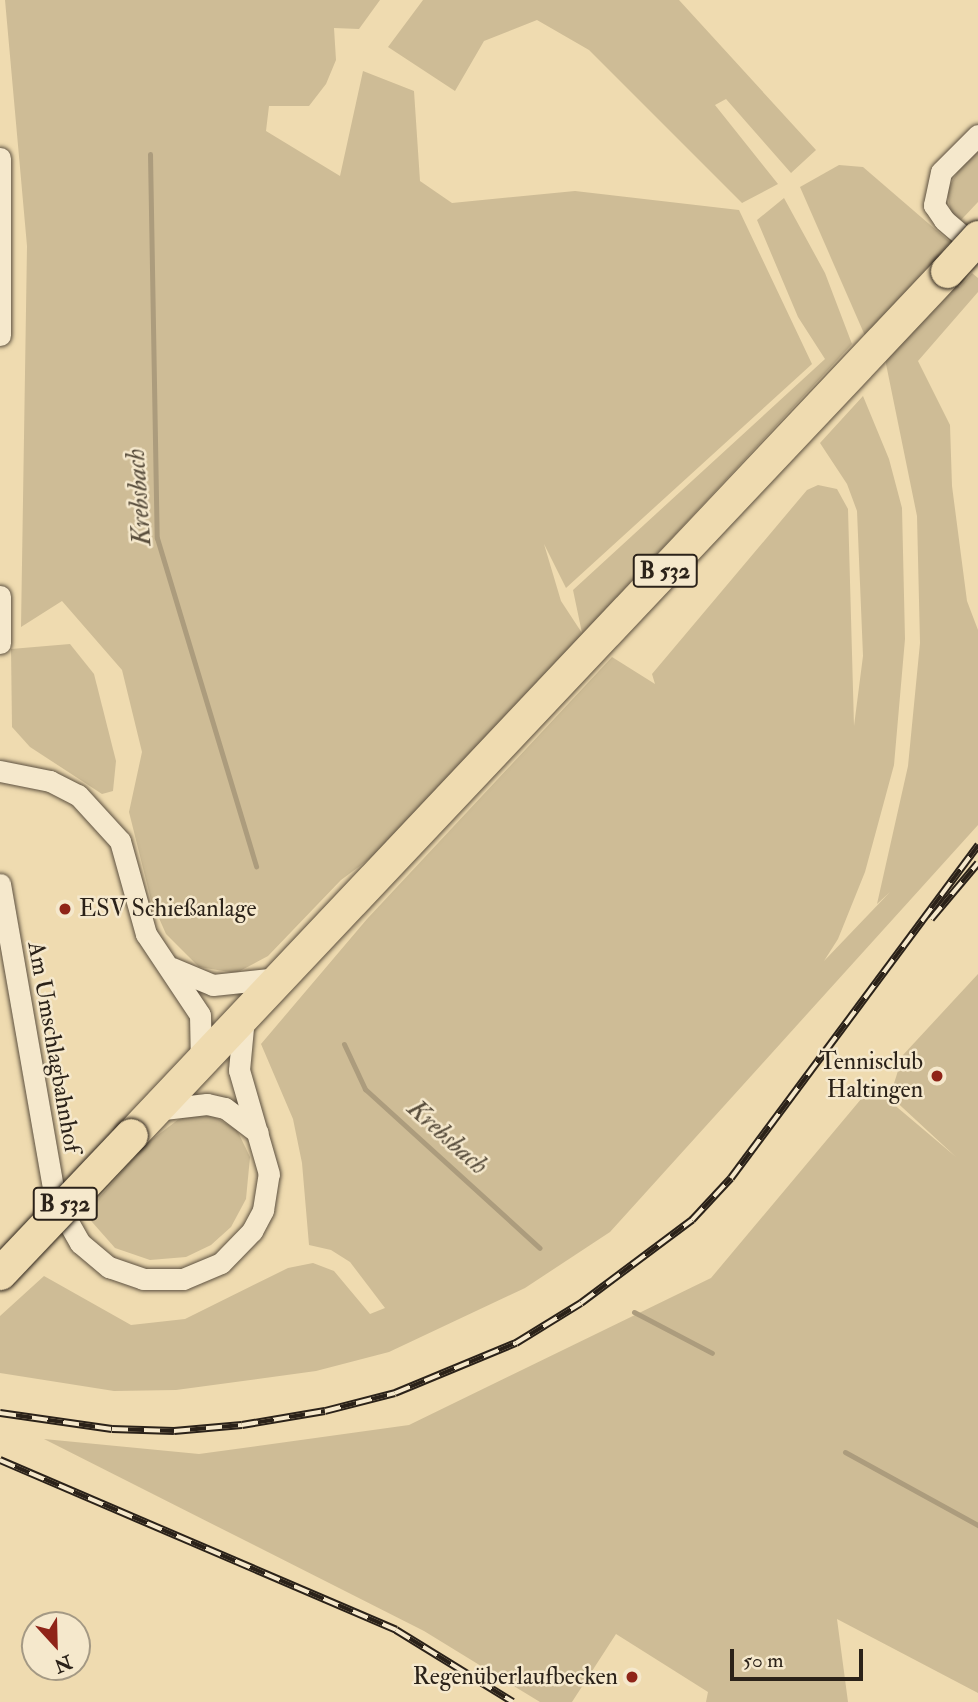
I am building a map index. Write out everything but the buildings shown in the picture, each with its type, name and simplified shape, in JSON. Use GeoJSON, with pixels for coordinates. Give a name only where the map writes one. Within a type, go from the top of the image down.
{"type":"FeatureCollection","features":[{"type":"Feature","properties":{"kind":"main road","name":"B 532"},"geometry":{"type":"LineString","coordinates":[[0,1273],[978,237]]}},
{"type":"Feature","properties":{"kind":"street"},"geometry":{"type":"LineString","coordinates":[[978,135],[941,172],[934,205],[944,220],[978,249]]}},
{"type":"Feature","properties":{"kind":"street"},"geometry":{"type":"LineString","coordinates":[[0,158],[0,335]]}},
{"type":"Feature","properties":{"kind":"street"},"geometry":{"type":"LineString","coordinates":[[0,596],[0,643]]}},
{"type":"Feature","properties":{"kind":"street"},"geometry":{"type":"LineString","coordinates":[[0,771],[50,781],[79,795],[104,819],[120,841],[132,872],[146,934],[172,968],[200,1015],[201,1061]]}},
{"type":"Feature","properties":{"kind":"street","name":"Am Umschlagbahnhof"},"geometry":{"type":"LineString","coordinates":[[0,884],[49,1175],[61,1213],[93,1257],[127,1275],[164,1281],[197,1275],[239,1250],[262,1210],[269,1174],[239,1070],[243,1017]]}},
{"type":"Feature","properties":{"kind":"street"},"geometry":{"type":"LineString","coordinates":[[172,968],[213,985],[281,977]]}},
{"type":"Feature","properties":{"kind":"street"},"geometry":{"type":"LineString","coordinates":[[155,1110],[207,1104],[225,1108],[258,1133]]}},
{"type":"Feature","properties":{"kind":"shaded area"},"geometry":{"type":"Polygon","coordinates":[[[5,0],[380,0],[359,29],[334,28],[336,60],[326,84],[309,106],[269,106],[266,131],[340,176],[363,71],[414,91],[420,181],[452,203],[575,191],[739,210],[812,364],[566,588],[544,544],[561,601],[582,633],[573,590],[825,359],[798,317],[757,220],[784,198],[825,273],[852,344],[384,848],[341,880],[268,956],[236,973],[199,967],[166,934],[151,900],[129,812],[142,752],[122,670],[62,601],[21,627],[27,246],[5,0]]]}},
{"type":"Feature","properties":{"kind":"shaded area"},"geometry":{"type":"Polygon","coordinates":[[[423,0],[679,0],[816,150],[791,173],[726,99],[715,105],[778,184],[742,203],[589,50],[537,20],[484,41],[455,91],[388,47],[423,0]]]}},
{"type":"Feature","properties":{"kind":"shaded area"},"geometry":{"type":"Polygon","coordinates":[[[978,150],[978,202],[961,220],[951,214],[947,191],[958,171],[978,150]]]}},
{"type":"Feature","properties":{"kind":"shaded area"},"geometry":{"type":"Polygon","coordinates":[[[839,165],[863,167],[950,242],[866,338],[800,187],[839,165]]]}},
{"type":"Feature","properties":{"kind":"shaded area"},"geometry":{"type":"Polygon","coordinates":[[[972,273],[978,278],[978,292],[918,361],[950,425],[952,486],[967,601],[978,630],[978,825],[610,1232],[525,1288],[389,1352],[316,1371],[176,1390],[114,1391],[0,1373],[0,1316],[44,1276],[131,1325],[185,1319],[288,1268],[313,1263],[334,1271],[370,1314],[385,1308],[350,1262],[331,1250],[309,1245],[302,1163],[293,1119],[261,1044],[367,919],[612,657],[655,684],[652,674],[807,490],[818,485],[837,489],[848,509],[854,726],[863,656],[857,511],[847,484],[820,443],[863,396],[889,459],[902,508],[905,639],[894,765],[865,872],[838,939],[824,961],[890,892],[877,904],[908,766],[920,643],[917,516],[885,359],[954,284],[960,287],[972,273]]]}},
{"type":"Feature","properties":{"kind":"shaded area"},"geometry":{"type":"Polygon","coordinates":[[[70,644],[94,674],[116,761],[113,791],[102,794],[30,747],[12,727],[11,649],[70,644]]]}},
{"type":"Feature","properties":{"kind":"shaded area"},"geometry":{"type":"Polygon","coordinates":[[[978,974],[978,1693],[837,1619],[848,1702],[706,1702],[708,1692],[616,1634],[572,1702],[540,1702],[424,1631],[44,1439],[199,1454],[409,1425],[711,1278],[872,1086],[956,1157],[890,1096],[903,1055],[978,974]]]}},
{"type":"Feature","properties":{"kind":"shaded area"},"geometry":{"type":"Polygon","coordinates":[[[208,1113],[237,1130],[250,1157],[246,1199],[231,1227],[211,1245],[186,1257],[150,1260],[115,1248],[85,1214],[146,1144],[183,1116],[208,1113]]]}},
{"type":"Feature","properties":{"kind":"waterway","name":"Krebsbach"},"geometry":{"type":"LineString","coordinates":[[150,154],[157,538],[256,866]]}},
{"type":"Feature","properties":{"kind":"waterway","name":"Krebsbach"},"geometry":{"type":"LineString","coordinates":[[344,1044],[365,1089],[540,1248]]}},
{"type":"Feature","properties":{"kind":"waterway","name":"Krebsbach"},"geometry":{"type":"LineString","coordinates":[[634,1312],[712,1353]]}},
{"type":"Feature","properties":{"kind":"waterway","name":"Krebsbach"},"geometry":{"type":"LineString","coordinates":[[845,1452],[978,1525]]}},
{"type":"Feature","properties":{"kind":"railway"},"geometry":{"type":"LineString","coordinates":[[0,1413],[112,1429],[174,1431],[242,1425],[325,1411],[395,1393],[516,1343],[581,1303],[692,1220],[731,1178],[978,845]]}},
{"type":"Feature","properties":{"kind":"railway"},"geometry":{"type":"LineString","coordinates":[[931,919],[978,863]]}},
{"type":"Feature","properties":{"kind":"railway"},"geometry":{"type":"LineString","coordinates":[[0,1460],[396,1630],[513,1702]]}},
{"type":"Feature","properties":{"kind":"place","name":"ESV Schießanlage"},"geometry":{"type":"Point","coordinates":[65,909]}},
{"type":"Feature","properties":{"kind":"place","name":"Tennisclub Haltingen"},"geometry":{"type":"Point","coordinates":[937,1076]}},
{"type":"Feature","properties":{"kind":"place","name":"Regenüberlaufbecken"},"geometry":{"type":"Point","coordinates":[632,1677]}}]}
